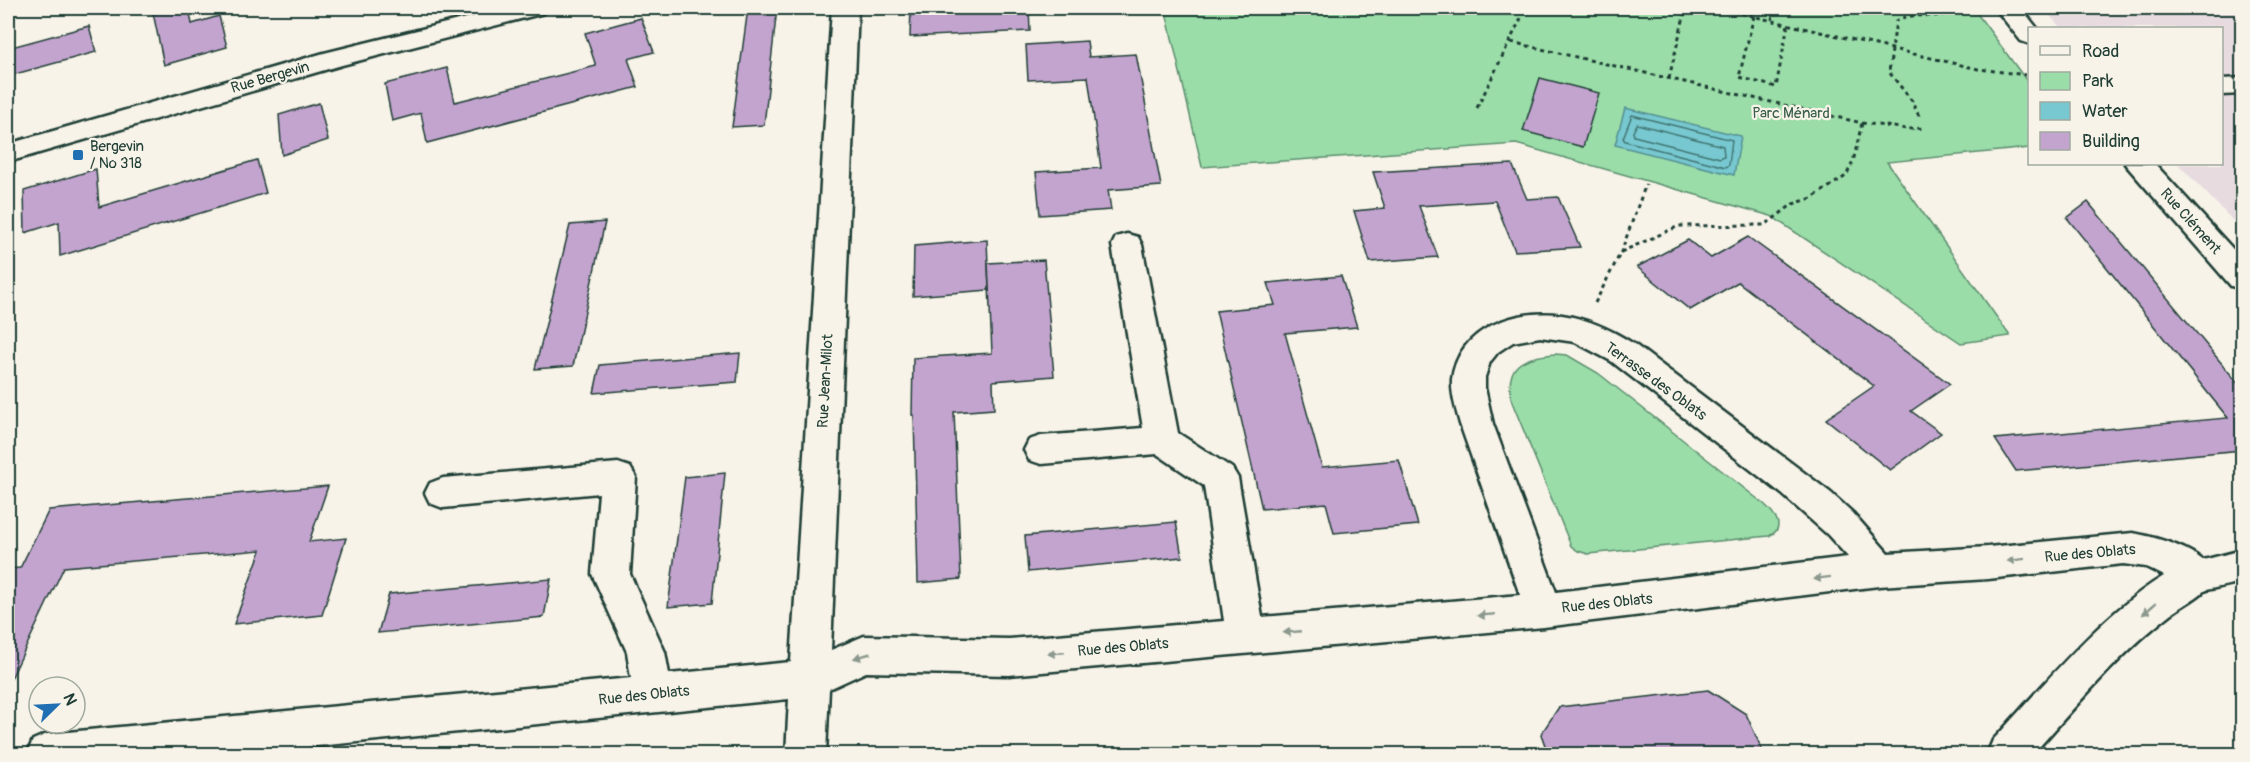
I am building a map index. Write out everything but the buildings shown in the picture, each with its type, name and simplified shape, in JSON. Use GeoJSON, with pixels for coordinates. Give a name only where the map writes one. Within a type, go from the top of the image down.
{"type":"FeatureCollection","features":[{"type":"Feature","properties":{"kind":"main road","name":"Rue Bergevin"},"geometry":{"type":"LineString","coordinates":[[8,153],[344,56],[535,8]]}},
{"type":"Feature","properties":{"kind":"main road","name":"Rue Jean-Milot"},"geometry":{"type":"LineString","coordinates":[[806,754],[808,679],[845,8]]}},
{"type":"Feature","properties":{"kind":"main road"},"geometry":{"type":"LineString","coordinates":[[2008,8],[2028,33]]}},
{"type":"Feature","properties":{"kind":"main road"},"geometry":{"type":"LineString","coordinates":[[2223,87],[2242,86]]}},
{"type":"Feature","properties":{"kind":"main road","name":"Rue Clément"},"geometry":{"type":"LineString","coordinates":[[2140,165],[2240,274]]}},
{"type":"Feature","properties":{"kind":"main road"},"geometry":{"type":"LineString","coordinates":[[1127,245],[1162,440]]}},
{"type":"Feature","properties":{"kind":"main road","name":"Terrasse des Oblats"},"geometry":{"type":"LineString","coordinates":[[1544,610],[1477,424],[1469,379],[1473,362],[1482,348],[1496,337],[1526,326],[1544,325],[1579,331],[1596,337],[1632,360],[1829,513],[1865,549],[1879,570]]}},
{"type":"Feature","properties":{"kind":"main road"},"geometry":{"type":"LineString","coordinates":[[1041,450],[1162,440],[1220,478],[1246,636]]}},
{"type":"Feature","properties":{"kind":"main road"},"geometry":{"type":"LineString","coordinates":[[443,493],[618,477],[611,574],[646,652],[653,694]]}},
{"type":"Feature","properties":{"kind":"main road","name":"Rue des Oblats"},"geometry":{"type":"LineString","coordinates":[[47,754],[808,679],[864,654],[1010,657],[1544,610],[1879,570],[1988,564],[2123,548],[2140,548],[2157,554],[2197,576]]}},
{"type":"Feature","properties":{"kind":"main road"},"geometry":{"type":"LineString","coordinates":[[2007,754],[2114,640],[2156,603],[2197,576],[2242,566]]}},
{"type":"Feature","properties":{"kind":"path"},"geometry":{"type":"LineString","coordinates":[[1477,108],[1527,8]]}},
{"type":"Feature","properties":{"kind":"path"},"geometry":{"type":"LineString","coordinates":[[1669,78],[1686,8]]}},
{"type":"Feature","properties":{"kind":"path"},"geometry":{"type":"LineString","coordinates":[[1718,8],[1989,71],[2026,75]]}},
{"type":"Feature","properties":{"kind":"path"},"geometry":{"type":"LineString","coordinates":[[1772,20],[1774,8]]}},
{"type":"Feature","properties":{"kind":"path"},"geometry":{"type":"LineString","coordinates":[[1919,116],[1912,101],[1889,72],[1896,21],[1902,16],[1911,14],[1938,18],[1952,12],[1952,8]]}},
{"type":"Feature","properties":{"kind":"path"},"geometry":{"type":"LineString","coordinates":[[1754,16],[1739,77],[1776,87],[1788,24]]}},
{"type":"Feature","properties":{"kind":"path"},"geometry":{"type":"LineString","coordinates":[[1511,42],[1862,123],[1908,129],[1925,128]]}},
{"type":"Feature","properties":{"kind":"path"},"geometry":{"type":"LineString","coordinates":[[1622,252],[1679,226],[1765,225],[1792,204],[1812,198],[1846,176],[1853,162],[1862,123]]}},
{"type":"Feature","properties":{"kind":"path"},"geometry":{"type":"LineString","coordinates":[[1595,303],[1622,252],[1646,184]]}},
{"type":"Feature","properties":{"kind":"shaded area"},"geometry":{"type":"Polygon","coordinates":[[[2043,8],[2242,8],[2242,230],[2179,165],[2223,165],[2223,27],[2060,27],[2043,8]]]}},
{"type":"Feature","properties":{"kind":"green space","name":"Parc Ménard"},"geometry":{"type":"Polygon","coordinates":[[[1165,8],[1973,8],[2028,83],[2028,148],[1887,162],[2010,336],[1961,343],[1771,216],[1516,144],[1202,167],[1165,8]]]}},
{"type":"Feature","properties":{"kind":"green space"},"geometry":{"type":"Polygon","coordinates":[[[1543,355],[1567,355],[1598,373],[1764,504],[1777,520],[1778,525],[1774,533],[1769,536],[1588,554],[1571,546],[1512,402],[1510,389],[1513,371],[1518,365],[1543,355]]]}},
{"type":"Feature","properties":{"kind":"water"},"geometry":{"type":"Polygon","coordinates":[[[1625,108],[1741,136],[1734,175],[1615,145],[1625,108]]]}},
{"type":"Feature","properties":{"kind":"place","name":"Bergevin / No 318"},"geometry":{"type":"Point","coordinates":[78,155]}}]}
